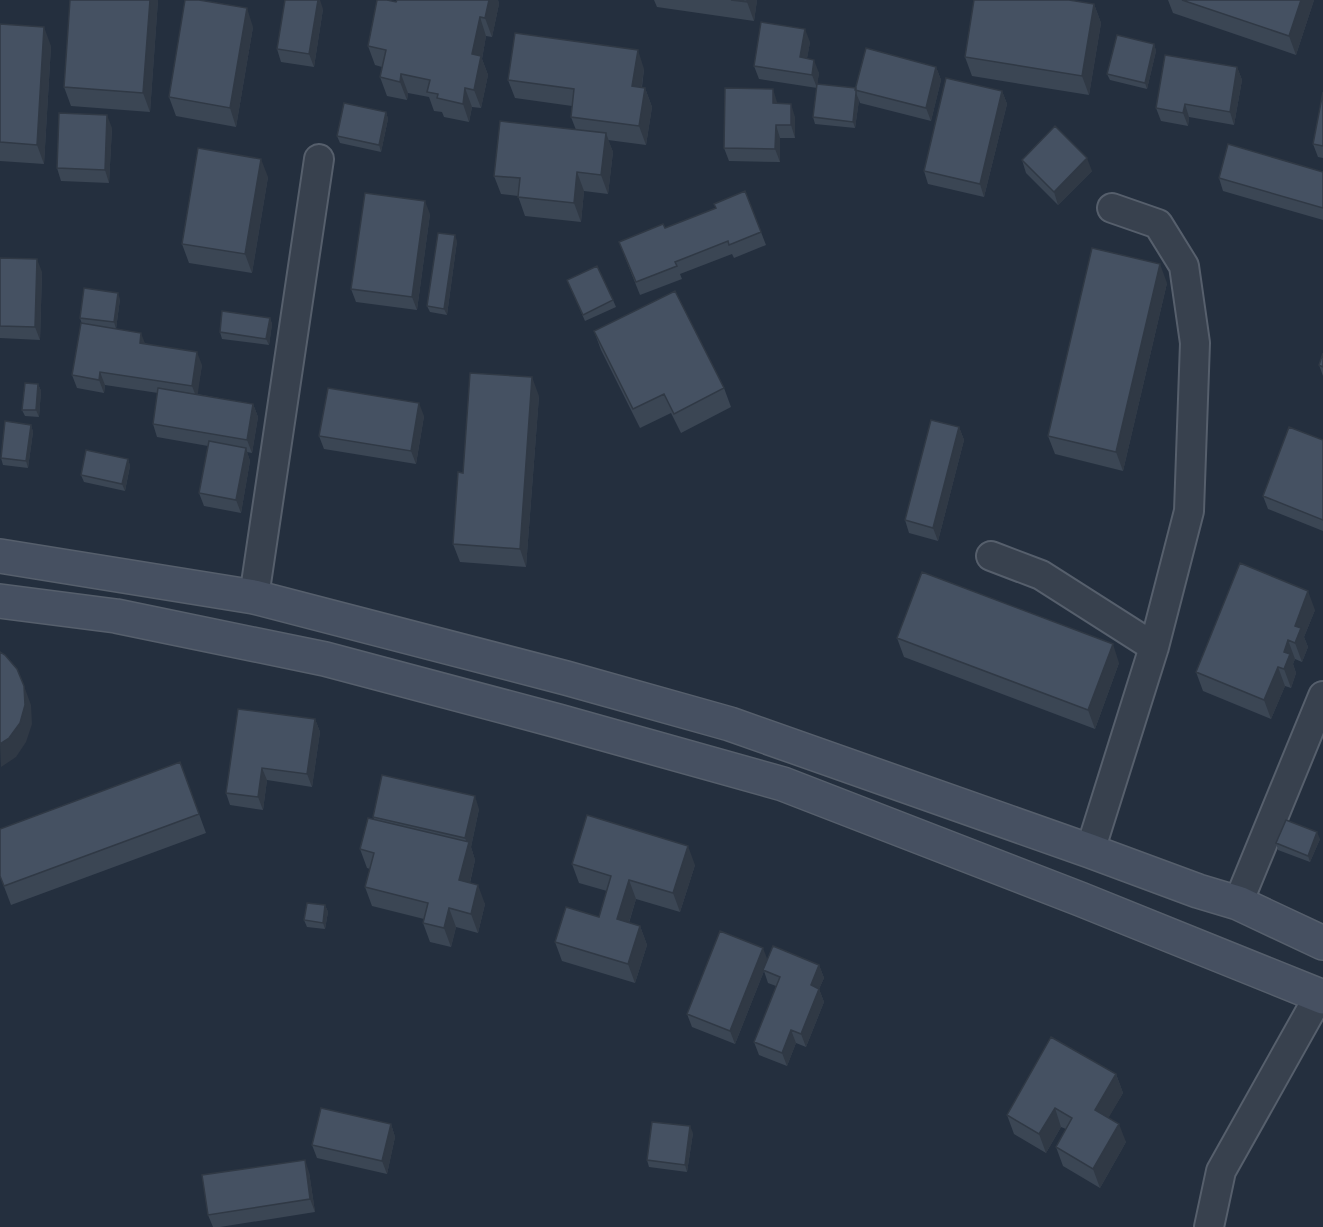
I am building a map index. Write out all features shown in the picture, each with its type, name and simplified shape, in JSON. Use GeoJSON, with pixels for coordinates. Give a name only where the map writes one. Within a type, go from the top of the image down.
{"type":"FeatureCollection","features":[{"type":"Feature","properties":{"kind":"main road"},"geometry":{"type":"LineString","coordinates":[[0,556],[254,597],[566,678],[730,724],[1198,891],[1238,903],[1323,943]]}},
{"type":"Feature","properties":{"kind":"main road"},"geometry":{"type":"LineString","coordinates":[[0,601],[116,616],[325,659],[783,784],[1321,996]]}},
{"type":"Feature","properties":{"kind":"street"},"geometry":{"type":"LineString","coordinates":[[254,597],[319,159]]}},
{"type":"Feature","properties":{"kind":"street"},"geometry":{"type":"LineString","coordinates":[[1090,851],[1154,646],[1190,511],[1195,343],[1184,266],[1158,224],[1112,208]]}},
{"type":"Feature","properties":{"kind":"street"},"geometry":{"type":"LineString","coordinates":[[992,556],[1041,575],[1154,646]]}},
{"type":"Feature","properties":{"kind":"street"},"geometry":{"type":"LineString","coordinates":[[1238,903],[1323,696]]}},
{"type":"Feature","properties":{"kind":"street"},"geometry":{"type":"LineString","coordinates":[[1209,1227],[1221,1172],[1321,996]]}},
{"type":"Feature","properties":{"kind":"building"},"geometry":{"type":"Polygon","coordinates":[[[70,0],[150,0],[143,93],[64,87],[70,0]]]}},
{"type":"Feature","properties":{"kind":"building"},"geometry":{"type":"Polygon","coordinates":[[[185,0],[247,8],[230,108],[169,97],[185,0]]]}},
{"type":"Feature","properties":{"kind":"building"},"geometry":{"type":"Polygon","coordinates":[[[285,0],[318,0],[309,54],[277,49],[285,0]]]}},
{"type":"Feature","properties":{"kind":"building"},"geometry":{"type":"Polygon","coordinates":[[[377,0],[396,2],[397,0],[489,0],[485,18],[480,17],[472,54],[481,56],[474,90],[465,88],[463,104],[437,98],[438,94],[427,92],[430,80],[401,74],[400,82],[380,77],[386,50],[368,46],[377,0]]]}},
{"type":"Feature","properties":{"kind":"building"},"geometry":{"type":"Polygon","coordinates":[[[974,0],[1069,0],[1094,4],[1082,76],[965,57],[974,0]]]}},
{"type":"Feature","properties":{"kind":"building"},"geometry":{"type":"Polygon","coordinates":[[[1182,0],[1301,0],[1289,36],[1182,0]]]}},
{"type":"Feature","properties":{"kind":"building"},"geometry":{"type":"Polygon","coordinates":[[[761,22],[805,29],[800,57],[814,60],[812,75],[754,66],[761,22]]]}},
{"type":"Feature","properties":{"kind":"building"},"geometry":{"type":"Polygon","coordinates":[[[0,24],[44,27],[37,145],[0,142],[0,24]]]}},
{"type":"Feature","properties":{"kind":"building"},"geometry":{"type":"Polygon","coordinates":[[[515,33],[638,50],[632,86],[645,88],[639,126],[571,117],[574,89],[508,80],[515,33]]]}},
{"type":"Feature","properties":{"kind":"building"},"geometry":{"type":"Polygon","coordinates":[[[1117,35],[1154,44],[1145,83],[1107,74],[1117,35]]]}},
{"type":"Feature","properties":{"kind":"building"},"geometry":{"type":"Polygon","coordinates":[[[866,48],[936,67],[926,108],[855,90],[866,48]]]}},
{"type":"Feature","properties":{"kind":"building"},"geometry":{"type":"Polygon","coordinates":[[[1165,55],[1237,67],[1230,112],[1185,104],[1183,113],[1156,108],[1165,55]]]}},
{"type":"Feature","properties":{"kind":"building"},"geometry":{"type":"Polygon","coordinates":[[[946,78],[1002,91],[980,184],[924,171],[946,78]]]}},
{"type":"Feature","properties":{"kind":"building"},"geometry":{"type":"Polygon","coordinates":[[[817,84],[856,88],[853,122],[813,117],[817,84]]]}},
{"type":"Feature","properties":{"kind":"building"},"geometry":{"type":"Polygon","coordinates":[[[725,88],[773,89],[773,103],[791,104],[791,125],[776,125],[775,149],[724,148],[725,88]]]}},
{"type":"Feature","properties":{"kind":"building"},"geometry":{"type":"Polygon","coordinates":[[[1323,92],[1323,146],[1313,144],[1323,92]]]}},
{"type":"Feature","properties":{"kind":"building"},"geometry":{"type":"Polygon","coordinates":[[[344,103],[386,112],[379,145],[337,136],[344,103]]]}},
{"type":"Feature","properties":{"kind":"building"},"geometry":{"type":"Polygon","coordinates":[[[59,113],[107,115],[105,170],[57,168],[59,113]]]}},
{"type":"Feature","properties":{"kind":"building"},"geometry":{"type":"Polygon","coordinates":[[[500,121],[606,133],[601,175],[577,172],[574,203],[518,197],[520,178],[494,176],[500,121]]]}},
{"type":"Feature","properties":{"kind":"building"},"geometry":{"type":"Polygon","coordinates":[[[1055,126],[1087,158],[1054,192],[1022,160],[1055,126]]]}},
{"type":"Feature","properties":{"kind":"building"},"geometry":{"type":"Polygon","coordinates":[[[1228,144],[1323,172],[1323,208],[1219,178],[1228,144]]]}},
{"type":"Feature","properties":{"kind":"building"},"geometry":{"type":"Polygon","coordinates":[[[198,148],[261,159],[245,254],[182,244],[198,148]]]}},
{"type":"Feature","properties":{"kind":"building"},"geometry":{"type":"Polygon","coordinates":[[[745,191],[761,232],[729,245],[728,241],[675,262],[677,266],[636,282],[619,242],[663,224],[665,228],[716,208],[714,204],[745,191]]]}},
{"type":"Feature","properties":{"kind":"building"},"geometry":{"type":"Polygon","coordinates":[[[365,193],[425,201],[412,297],[351,289],[365,193]]]}},
{"type":"Feature","properties":{"kind":"building"},"geometry":{"type":"Polygon","coordinates":[[[438,233],[455,235],[444,309],[427,306],[438,233]]]}},
{"type":"Feature","properties":{"kind":"building"},"geometry":{"type":"Polygon","coordinates":[[[1092,248],[1160,264],[1116,452],[1048,436],[1092,248]]]}},
{"type":"Feature","properties":{"kind":"building"},"geometry":{"type":"Polygon","coordinates":[[[0,258],[37,259],[35,327],[0,326],[0,258]]]}},
{"type":"Feature","properties":{"kind":"building"},"geometry":{"type":"Polygon","coordinates":[[[597,266],[613,300],[583,315],[567,280],[597,266]]]}},
{"type":"Feature","properties":{"kind":"building"},"geometry":{"type":"Polygon","coordinates":[[[84,288],[118,293],[114,322],[80,318],[84,288]]]}},
{"type":"Feature","properties":{"kind":"building"},"geometry":{"type":"Polygon","coordinates":[[[675,291],[724,388],[674,414],[664,394],[633,409],[594,331],[675,291]]]}},
{"type":"Feature","properties":{"kind":"building"},"geometry":{"type":"Polygon","coordinates":[[[222,311],[270,318],[266,339],[220,332],[222,311]]]}},
{"type":"Feature","properties":{"kind":"building"},"geometry":{"type":"Polygon","coordinates":[[[81,323],[141,333],[140,343],[197,352],[192,386],[100,372],[99,380],[72,375],[81,323]]]}},
{"type":"Feature","properties":{"kind":"building"},"geometry":{"type":"Polygon","coordinates":[[[1323,353],[1323,367],[1319,365],[1323,353]]]}},
{"type":"Feature","properties":{"kind":"building"},"geometry":{"type":"Polygon","coordinates":[[[470,373],[532,377],[520,549],[453,544],[458,472],[463,473],[470,373]]]}},
{"type":"Feature","properties":{"kind":"building"},"geometry":{"type":"Polygon","coordinates":[[[25,383],[38,384],[36,410],[22,410],[25,383]]]}},
{"type":"Feature","properties":{"kind":"building"},"geometry":{"type":"Polygon","coordinates":[[[158,388],[253,404],[247,440],[153,424],[158,388]]]}},
{"type":"Feature","properties":{"kind":"building"},"geometry":{"type":"Polygon","coordinates":[[[328,388],[419,403],[411,451],[319,436],[328,388]]]}},
{"type":"Feature","properties":{"kind":"building"},"geometry":{"type":"Polygon","coordinates":[[[931,420],[959,427],[933,528],[905,520],[931,420]]]}},
{"type":"Feature","properties":{"kind":"building"},"geometry":{"type":"Polygon","coordinates":[[[5,421],[31,425],[26,461],[1,458],[5,421]]]}},
{"type":"Feature","properties":{"kind":"building"},"geometry":{"type":"Polygon","coordinates":[[[1289,427],[1323,440],[1323,520],[1263,496],[1289,427]]]}},
{"type":"Feature","properties":{"kind":"building"},"geometry":{"type":"Polygon","coordinates":[[[209,441],[246,448],[236,500],[199,493],[209,441]]]}},
{"type":"Feature","properties":{"kind":"building"},"geometry":{"type":"Polygon","coordinates":[[[86,450],[128,459],[122,484],[81,475],[86,450]]]}},
{"type":"Feature","properties":{"kind":"building"},"geometry":{"type":"Polygon","coordinates":[[[1240,563],[1308,591],[1295,626],[1301,628],[1295,643],[1288,640],[1284,652],[1290,654],[1284,669],[1278,667],[1264,700],[1196,672],[1240,563]]]}},
{"type":"Feature","properties":{"kind":"building"},"geometry":{"type":"Polygon","coordinates":[[[922,572],[1113,644],[1088,710],[897,638],[922,572]]]}},
{"type":"Feature","properties":{"kind":"building"},"geometry":{"type":"Polygon","coordinates":[[[0,652],[17,669],[24,686],[25,705],[20,723],[9,738],[0,744],[0,652]]]}},
{"type":"Feature","properties":{"kind":"building"},"geometry":{"type":"Polygon","coordinates":[[[238,709],[315,719],[307,774],[262,768],[258,797],[226,793],[238,709]]]}},
{"type":"Feature","properties":{"kind":"building"},"geometry":{"type":"Polygon","coordinates":[[[180,762],[199,814],[4,886],[0,876],[0,829],[180,762]]]}},
{"type":"Feature","properties":{"kind":"building"},"geometry":{"type":"Polygon","coordinates":[[[382,775],[475,796],[465,838],[373,817],[382,775]]]}},
{"type":"Feature","properties":{"kind":"building"},"geometry":{"type":"Polygon","coordinates":[[[587,815],[688,846],[673,893],[629,880],[617,919],[640,926],[628,964],[555,942],[566,907],[599,917],[611,876],[572,864],[587,815]]]}},
{"type":"Feature","properties":{"kind":"building"},"geometry":{"type":"Polygon","coordinates":[[[368,818],[469,842],[459,880],[478,885],[471,914],[449,908],[444,928],[423,923],[428,903],[365,887],[374,853],[360,849],[368,818]]]}},
{"type":"Feature","properties":{"kind":"building"},"geometry":{"type":"Polygon","coordinates":[[[1286,820],[1317,832],[1308,856],[1276,843],[1286,820]]]}},
{"type":"Feature","properties":{"kind":"building"},"geometry":{"type":"Polygon","coordinates":[[[307,903],[325,905],[323,923],[304,920],[307,903]]]}},
{"type":"Feature","properties":{"kind":"building"},"geometry":{"type":"Polygon","coordinates":[[[720,931],[763,948],[730,1031],[687,1014],[720,931]]]}},
{"type":"Feature","properties":{"kind":"building"},"geometry":{"type":"Polygon","coordinates":[[[773,946],[819,965],[811,985],[819,989],[801,1034],[791,1030],[782,1053],[754,1042],[780,977],[763,970],[773,946]]]}},
{"type":"Feature","properties":{"kind":"building"},"geometry":{"type":"Polygon","coordinates":[[[1051,1037],[1116,1074],[1095,1110],[1119,1124],[1093,1169],[1056,1147],[1072,1118],[1055,1108],[1039,1134],[1007,1115],[1051,1037]]]}},
{"type":"Feature","properties":{"kind":"building"},"geometry":{"type":"Polygon","coordinates":[[[321,1108],[391,1124],[382,1161],[312,1145],[321,1108]]]}},
{"type":"Feature","properties":{"kind":"building"},"geometry":{"type":"Polygon","coordinates":[[[652,1122],[690,1126],[685,1165],[647,1160],[652,1122]]]}},
{"type":"Feature","properties":{"kind":"building"},"geometry":{"type":"Polygon","coordinates":[[[305,1160],[310,1199],[208,1215],[202,1175],[305,1160]]]}}]}
